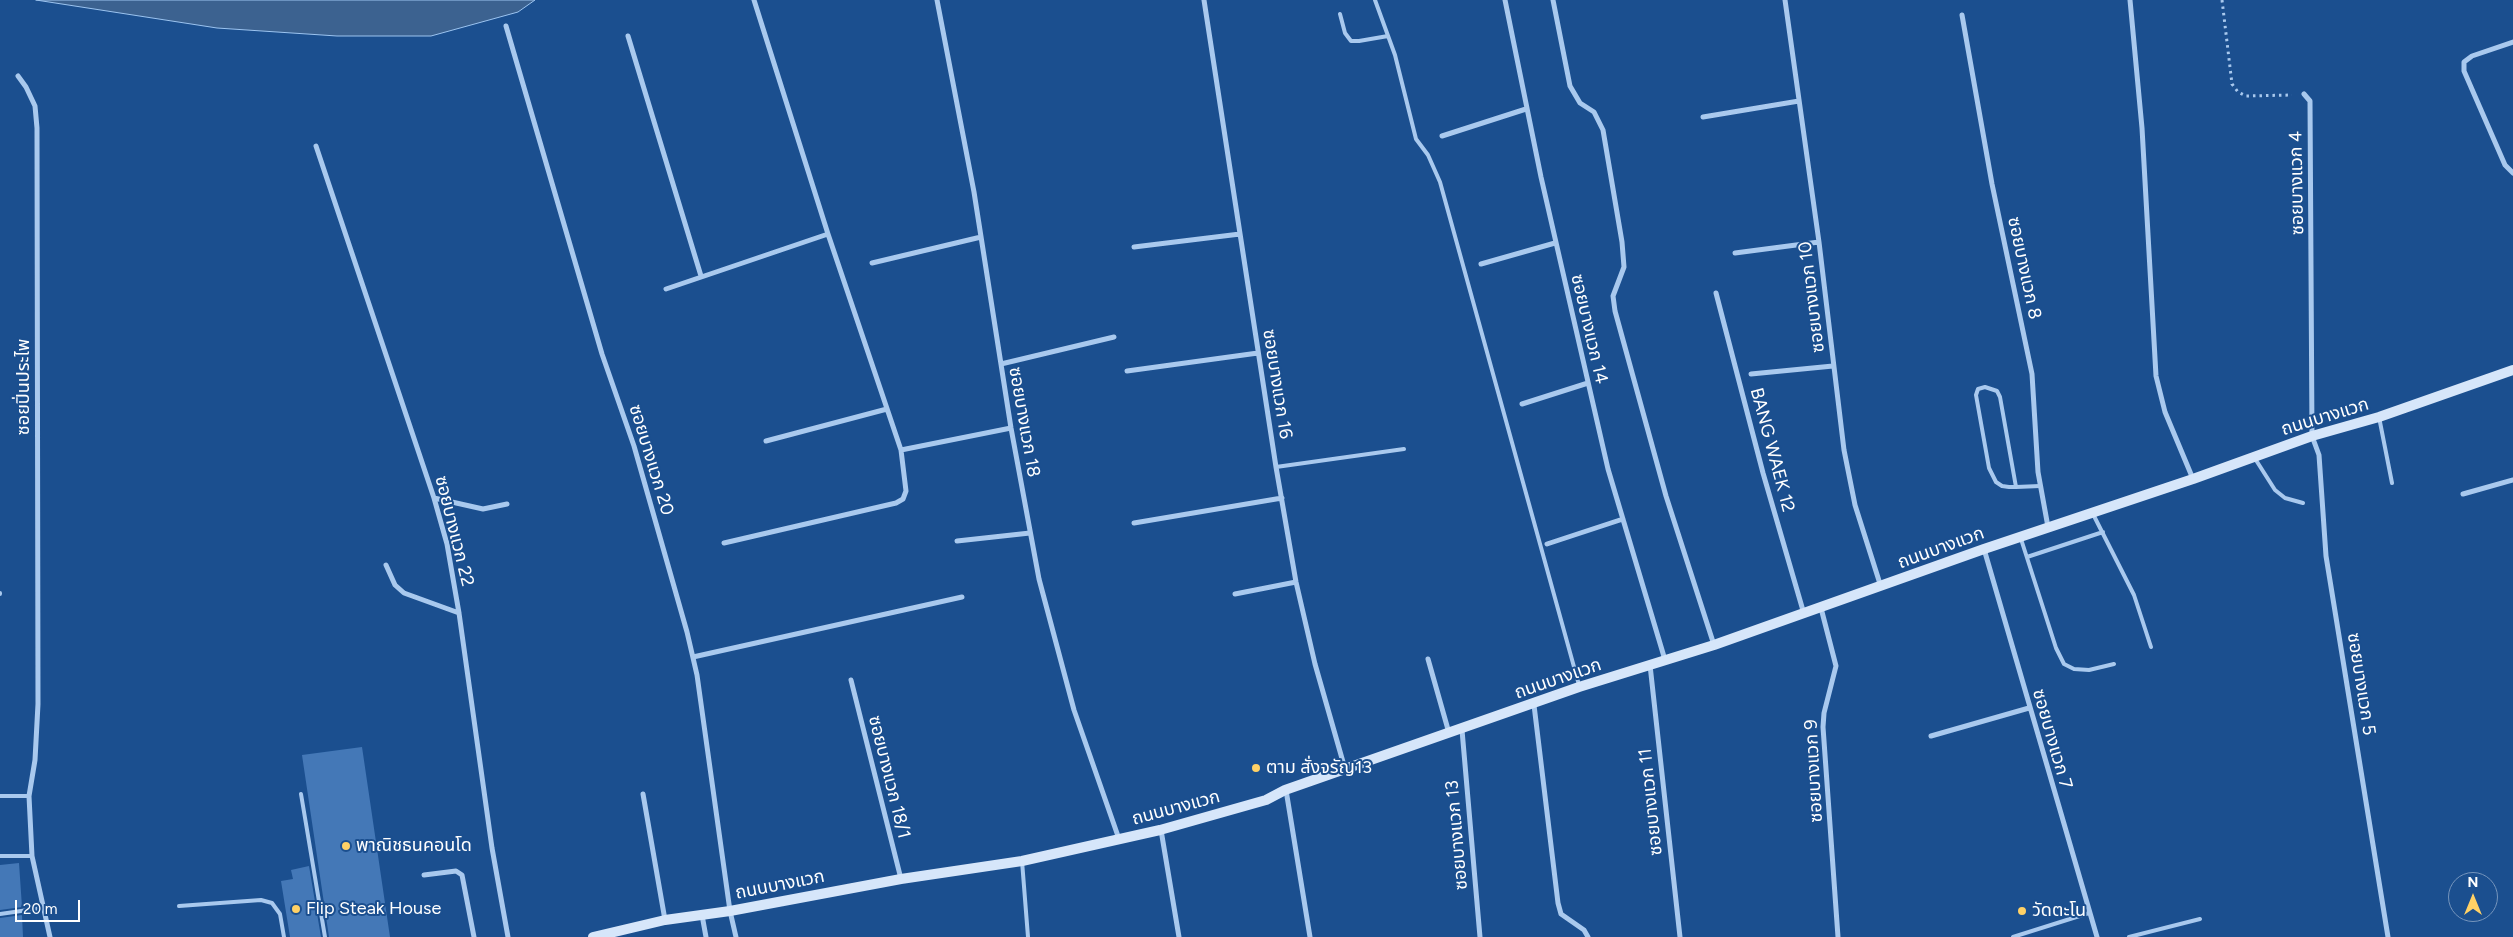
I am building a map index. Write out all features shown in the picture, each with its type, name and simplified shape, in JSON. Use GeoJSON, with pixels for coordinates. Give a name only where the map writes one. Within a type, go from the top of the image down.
{"type":"FeatureCollection","features":[{"type":"Feature","properties":{"kind":"main road","name":"ถนนบางแวก"},"geometry":{"type":"LineString","coordinates":[[593,937],[665,920],[730,911],[901,880],[1022,861],[1160,830],[1266,800],[1286,790],[1534,705],[1579,687],[1714,645],[2020,536],[2193,480],[2312,436],[2379,417],[2513,370]]}},
{"type":"Feature","properties":{"kind":"street"},"geometry":{"type":"LineString","coordinates":[[724,543],[896,503],[903,500],[906,490],[901,450],[828,234],[754,0]]}},
{"type":"Feature","properties":{"kind":"street","name":"ซอยบางแวก 18"},"geometry":{"type":"LineString","coordinates":[[937,0],[981,237],[1011,428],[1046,609],[1074,710],[1119,840]]}},
{"type":"Feature","properties":{"kind":"street","name":"ซอยบางแวก 16"},"geometry":{"type":"LineString","coordinates":[[1204,0],[1276,467],[1296,582],[1315,664],[1345,769]]}},
{"type":"Feature","properties":{"kind":"street","name":"ซอยบางแวก 14"},"geometry":{"type":"LineString","coordinates":[[1505,0],[1526,110],[1555,243],[1608,469],[1665,660]]}},
{"type":"Feature","properties":{"kind":"street"},"geometry":{"type":"LineString","coordinates":[[1552,0],[1570,86],[1580,103],[1594,112],[1603,130],[1624,267],[1613,296],[1615,311],[1666,496],[1714,645]]}},
{"type":"Feature","properties":{"kind":"street","name":"ซอยบางแวก 10"},"geometry":{"type":"LineString","coordinates":[[1785,0],[1819,242],[1844,450],[1855,505],[1881,587]]}},
{"type":"Feature","properties":{"kind":"street"},"geometry":{"type":"LineString","coordinates":[[2130,0],[2142,128],[2156,376],[2165,412],[2193,480]]}},
{"type":"Feature","properties":{"kind":"street","name":"ซอยบางแวก 8"},"geometry":{"type":"LineString","coordinates":[[1962,15],[1992,184],[2032,374],[2040,486],[2048,527]]}},
{"type":"Feature","properties":{"kind":"street","name":"ซอยบางแวก 20"},"geometry":{"type":"LineString","coordinates":[[506,26],[602,354],[634,446],[693,657],[706,728],[730,911],[736,937]]}},
{"type":"Feature","properties":{"kind":"street"},"geometry":{"type":"LineString","coordinates":[[628,36],[700,276]]}},
{"type":"Feature","properties":{"kind":"street"},"geometry":{"type":"LineString","coordinates":[[2513,42],[2472,56],[2464,62],[2464,71],[2492,136],[2505,165],[2513,173]]}},
{"type":"Feature","properties":{"kind":"street","name":"ซอยปิ่นประไพ"},"geometry":{"type":"LineString","coordinates":[[18,76],[35,106],[37,128],[38,704],[35,760],[29,796],[32,856],[42,908],[50,937]]}},
{"type":"Feature","properties":{"kind":"street","name":"ซอยบางแวก 4"},"geometry":{"type":"LineString","coordinates":[[2304,94],[2310,101],[2312,436]]}},
{"type":"Feature","properties":{"kind":"street"},"geometry":{"type":"LineString","coordinates":[[1703,117],[1799,101]]}},
{"type":"Feature","properties":{"kind":"street"},"geometry":{"type":"LineString","coordinates":[[1442,136],[1526,110]]}},
{"type":"Feature","properties":{"kind":"street","name":"ซอยบางแวก 22"},"geometry":{"type":"LineString","coordinates":[[316,146],[434,498],[447,544],[459,613],[492,848],[508,937]]}},
{"type":"Feature","properties":{"kind":"street"},"geometry":{"type":"LineString","coordinates":[[666,289],[828,234]]}},
{"type":"Feature","properties":{"kind":"street"},"geometry":{"type":"LineString","coordinates":[[1134,247],[1240,234]]}},
{"type":"Feature","properties":{"kind":"street"},"geometry":{"type":"LineString","coordinates":[[872,263],[981,237]]}},
{"type":"Feature","properties":{"kind":"street"},"geometry":{"type":"LineString","coordinates":[[1735,253],[1819,242]]}},
{"type":"Feature","properties":{"kind":"street"},"geometry":{"type":"LineString","coordinates":[[1481,264],[1555,243]]}},
{"type":"Feature","properties":{"kind":"street","name":"BANG WAEK 12"},"geometry":{"type":"LineString","coordinates":[[1716,293],[1763,473],[1804,614]]}},
{"type":"Feature","properties":{"kind":"street"},"geometry":{"type":"LineString","coordinates":[[1001,364],[1114,337]]}},
{"type":"Feature","properties":{"kind":"street"},"geometry":{"type":"LineString","coordinates":[[1127,371],[1258,353]]}},
{"type":"Feature","properties":{"kind":"street"},"geometry":{"type":"LineString","coordinates":[[1751,374],[1834,366]]}},
{"type":"Feature","properties":{"kind":"street"},"geometry":{"type":"LineString","coordinates":[[1522,404],[1588,383]]}},
{"type":"Feature","properties":{"kind":"street"},"geometry":{"type":"LineString","coordinates":[[766,441],[887,409]]}},
{"type":"Feature","properties":{"kind":"street"},"geometry":{"type":"LineString","coordinates":[[901,450],[1011,428]]}},
{"type":"Feature","properties":{"kind":"street","name":"ซอยบางแวก 5"},"geometry":{"type":"LineString","coordinates":[[2312,436],[2319,455],[2326,556],[2388,937]]}},
{"type":"Feature","properties":{"kind":"street"},"geometry":{"type":"LineString","coordinates":[[2463,494],[2513,480]]}},
{"type":"Feature","properties":{"kind":"street"},"geometry":{"type":"LineString","coordinates":[[434,498],[483,509],[507,504]]}},
{"type":"Feature","properties":{"kind":"street"},"geometry":{"type":"LineString","coordinates":[[1134,523],[1282,498]]}},
{"type":"Feature","properties":{"kind":"street"},"geometry":{"type":"LineString","coordinates":[[1547,544],[1623,519]]}},
{"type":"Feature","properties":{"kind":"street"},"geometry":{"type":"LineString","coordinates":[[957,541],[1030,533]]}},
{"type":"Feature","properties":{"kind":"street","name":"ซอยบางแวก 7"},"geometry":{"type":"LineString","coordinates":[[1984,549],[2097,937]]}},
{"type":"Feature","properties":{"kind":"street"},"geometry":{"type":"LineString","coordinates":[[386,565],[395,585],[404,593],[459,613]]}},
{"type":"Feature","properties":{"kind":"street"},"geometry":{"type":"LineString","coordinates":[[1235,594],[1296,582]]}},
{"type":"Feature","properties":{"kind":"street"},"geometry":{"type":"LineString","coordinates":[[693,657],[962,597]]}},
{"type":"Feature","properties":{"kind":"street","name":"ซอยบางแวก 9"},"geometry":{"type":"LineString","coordinates":[[1821,608],[1836,666],[1824,713],[1823,727],[1838,937]]}},
{"type":"Feature","properties":{"kind":"street"},"geometry":{"type":"LineString","coordinates":[[1428,659],[1449,733]]}},
{"type":"Feature","properties":{"kind":"street","name":"ซอยบางแวก 11"},"geometry":{"type":"LineString","coordinates":[[1650,665],[1680,937]]}},
{"type":"Feature","properties":{"kind":"street","name":"ซอยบางแวก 18/1"},"geometry":{"type":"LineString","coordinates":[[851,680],[901,880]]}},
{"type":"Feature","properties":{"kind":"street"},"geometry":{"type":"LineString","coordinates":[[1534,705],[1558,903],[1561,914],[1584,930],[1588,937]]}},
{"type":"Feature","properties":{"kind":"street"},"geometry":{"type":"LineString","coordinates":[[1931,736],[2029,708]]}},
{"type":"Feature","properties":{"kind":"street","name":"ซอยบางแวก 13"},"geometry":{"type":"LineString","coordinates":[[1462,730],[1480,937]]}},
{"type":"Feature","properties":{"kind":"street"},"geometry":{"type":"LineString","coordinates":[[1286,790],[1310,937]]}},
{"type":"Feature","properties":{"kind":"street"},"geometry":{"type":"LineString","coordinates":[[643,794],[665,920]]}},
{"type":"Feature","properties":{"kind":"street"},"geometry":{"type":"LineString","coordinates":[[1160,830],[1179,937]]}},
{"type":"Feature","properties":{"kind":"street"},"geometry":{"type":"LineString","coordinates":[[424,875],[456,871],[462,875],[474,937]]}},
{"type":"Feature","properties":{"kind":"street"},"geometry":{"type":"LineString","coordinates":[[702,915],[706,937]]}},
{"type":"Feature","properties":{"kind":"lane"},"geometry":{"type":"LineString","coordinates":[[1374,0],[1396,55],[1416,139],[1428,155],[1440,182],[1579,687]]}},
{"type":"Feature","properties":{"kind":"lane"},"geometry":{"type":"LineString","coordinates":[[1340,14],[1345,33],[1351,41],[1388,36]]}},
{"type":"Feature","properties":{"kind":"lane"},"geometry":{"type":"LineString","coordinates":[[2016,487],[2000,396],[1997,391],[1985,386],[1978,389],[1976,396],[1989,468],[1996,482],[2002,486],[2016,487],[2040,486]]}},
{"type":"Feature","properties":{"kind":"lane"},"geometry":{"type":"LineString","coordinates":[[2379,417],[2392,483]]}},
{"type":"Feature","properties":{"kind":"lane"},"geometry":{"type":"LineString","coordinates":[[1276,467],[1404,448]]}},
{"type":"Feature","properties":{"kind":"lane"},"geometry":{"type":"LineString","coordinates":[[2254,457],[2275,490],[2285,498],[2303,503]]}},
{"type":"Feature","properties":{"kind":"lane"},"geometry":{"type":"LineString","coordinates":[[2092,512],[2134,595],[2151,646]]}},
{"type":"Feature","properties":{"kind":"lane"},"geometry":{"type":"LineString","coordinates":[[2027,557],[2103,532]]}},
{"type":"Feature","properties":{"kind":"lane"},"geometry":{"type":"LineString","coordinates":[[2020,536],[2056,648],[2064,664],[2074,669],[2089,670],[2114,664]]}},
{"type":"Feature","properties":{"kind":"lane"},"geometry":{"type":"LineString","coordinates":[[300,794],[325,937]]}},
{"type":"Feature","properties":{"kind":"lane"},"geometry":{"type":"LineString","coordinates":[[0,796],[29,796]]}},
{"type":"Feature","properties":{"kind":"lane"},"geometry":{"type":"LineString","coordinates":[[0,856],[32,856]]}},
{"type":"Feature","properties":{"kind":"lane"},"geometry":{"type":"LineString","coordinates":[[1022,861],[1028,937]]}},
{"type":"Feature","properties":{"kind":"lane"},"geometry":{"type":"LineString","coordinates":[[179,906],[261,900],[272,903],[280,914],[284,937]]}},
{"type":"Feature","properties":{"kind":"lane"},"geometry":{"type":"LineString","coordinates":[[0,914],[42,908]]}},
{"type":"Feature","properties":{"kind":"lane"},"geometry":{"type":"LineString","coordinates":[[2013,937],[2089,913]]}},
{"type":"Feature","properties":{"kind":"lane"},"geometry":{"type":"LineString","coordinates":[[2130,937],[2200,919]]}},
{"type":"Feature","properties":{"kind":"path"},"geometry":{"type":"LineString","coordinates":[[2222,0],[2232,84],[2238,92],[2246,96],[2304,94]]}},
{"type":"Feature","properties":{"kind":"water"},"geometry":{"type":"Polygon","coordinates":[[[36,0],[535,0],[518,12],[431,36],[337,36],[217,28],[36,0]]]}},
{"type":"Feature","properties":{"kind":"building","name":"พาณิชธนคอนโด"},"geometry":{"type":"Polygon","coordinates":[[[362,747],[390,937],[329,937],[302,755],[362,747]]]}},
{"type":"Feature","properties":{"kind":"building"},"geometry":{"type":"Polygon","coordinates":[[[19,863],[22,907],[0,910],[0,865],[19,863]]]}},
{"type":"Feature","properties":{"kind":"building","name":"Flip Steak House"},"geometry":{"type":"Polygon","coordinates":[[[309,866],[321,937],[290,937],[281,881],[293,879],[291,870],[309,866]]]}},
{"type":"Feature","properties":{"kind":"building"},"geometry":{"type":"Polygon","coordinates":[[[22,915],[23,937],[0,937],[0,918],[22,915]]]}},
{"type":"Feature","properties":{"kind":"place","name":"ตาม สั่งจรัญ13"},"geometry":{"type":"Point","coordinates":[1256,768]}},
{"type":"Feature","properties":{"kind":"place","name":"พาณิชธนคอนโด"},"geometry":{"type":"Point","coordinates":[346,846]}},
{"type":"Feature","properties":{"kind":"place","name":"Flip Steak House"},"geometry":{"type":"Point","coordinates":[296,909]}},
{"type":"Feature","properties":{"kind":"place","name":"วัดตะโน"},"geometry":{"type":"Point","coordinates":[2022,911]}}]}
